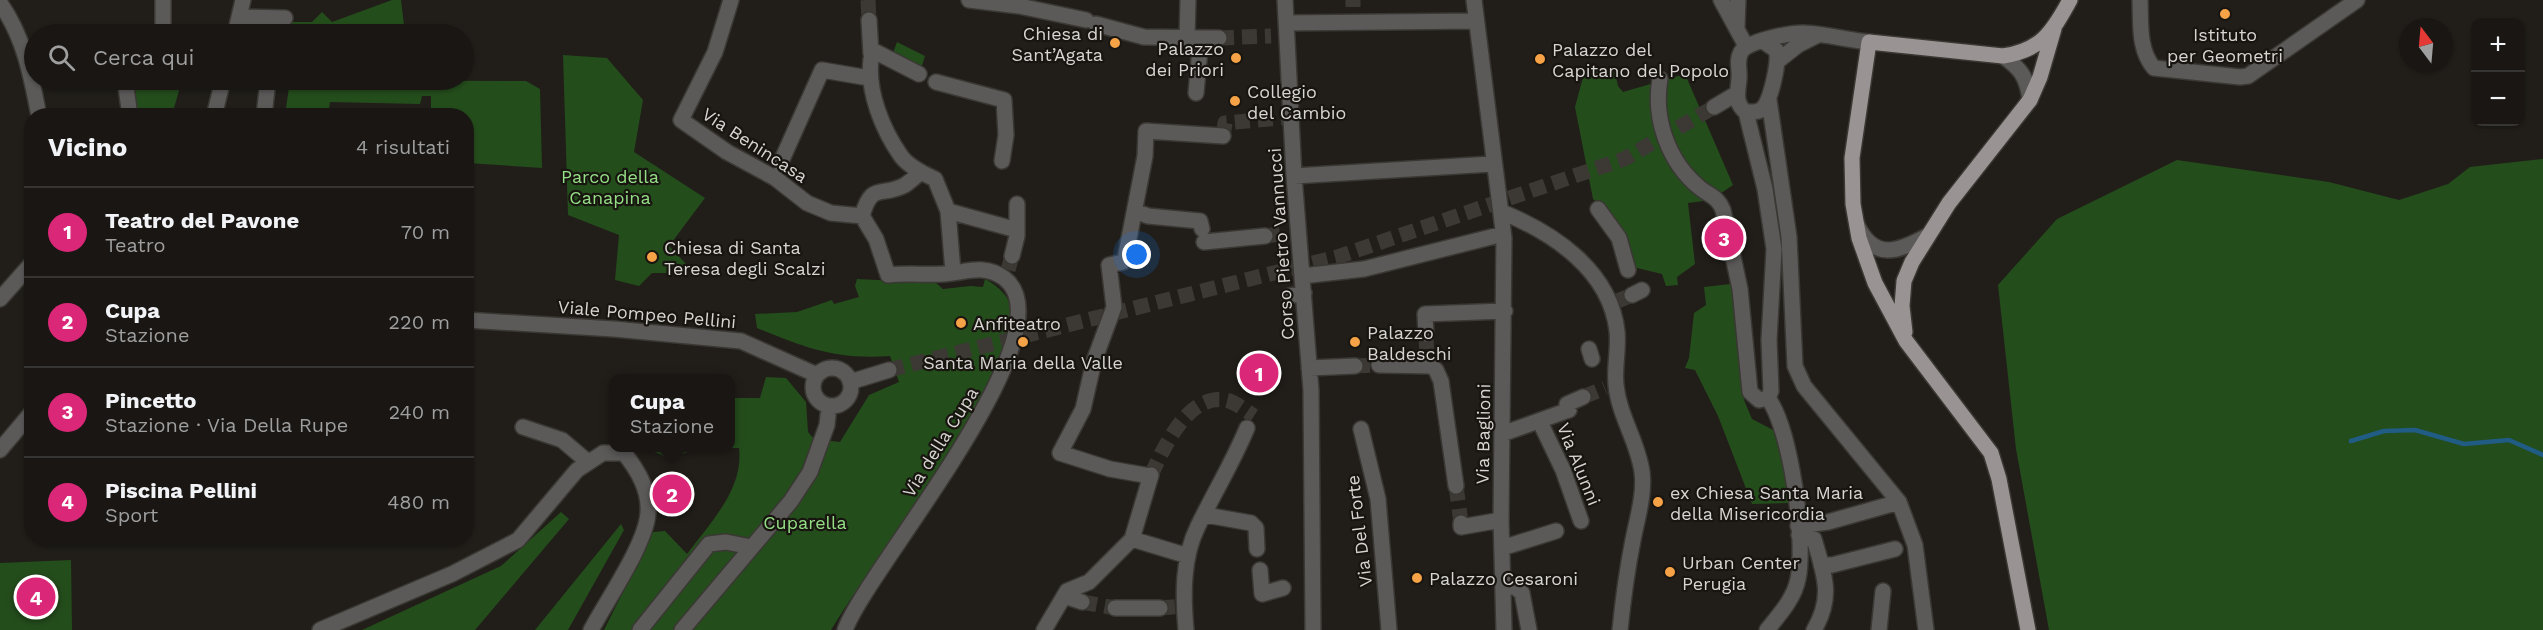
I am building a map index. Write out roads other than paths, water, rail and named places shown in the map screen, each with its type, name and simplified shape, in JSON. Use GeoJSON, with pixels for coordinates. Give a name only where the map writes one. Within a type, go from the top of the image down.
{"type":"FeatureCollection","features":[{"type":"Feature","properties":{"kind":"main road"},"geometry":{"type":"LineString","coordinates":[[1906,341],[1902,306],[1904,281],[1927,236],[1949,203],[2030,100],[2055,29],[2070,0]]}},
{"type":"Feature","properties":{"kind":"main road"},"geometry":{"type":"LineString","coordinates":[[2028,630],[2002,490],[1991,453],[1906,341],[1866,263],[1856,222],[1851,186],[1852,150],[1869,42],[2003,56],[2022,53],[2033,48],[2055,29]]}},
{"type":"Feature","properties":{"kind":"street"},"geometry":{"type":"LineString","coordinates":[[163,0],[163,24]]}},
{"type":"Feature","properties":{"kind":"street"},"geometry":{"type":"LineString","coordinates":[[237,24],[243,0]]}},
{"type":"Feature","properties":{"kind":"street","name":"Via Benincasa"},"geometry":{"type":"LineString","coordinates":[[731,0],[715,52],[681,120],[727,152],[777,172],[807,202],[831,213],[863,218]]}},
{"type":"Feature","properties":{"kind":"street"},"geometry":{"type":"LineString","coordinates":[[969,0],[1019,6],[1091,22],[1144,37],[1219,38]]}},
{"type":"Feature","properties":{"kind":"street"},"geometry":{"type":"LineString","coordinates":[[1188,0],[1194,39],[1196,93]]}},
{"type":"Feature","properties":{"kind":"street","name":"Corso Pietro Vannucci"},"geometry":{"type":"LineString","coordinates":[[1285,0],[1294,176],[1310,368],[1313,629]]}},
{"type":"Feature","properties":{"kind":"street","name":"Via Baglioni"},"geometry":{"type":"LineString","coordinates":[[1474,0],[1492,164],[1502,212],[1504,311],[1501,520],[1504,630]]}},
{"type":"Feature","properties":{"kind":"street"},"geometry":{"type":"LineString","coordinates":[[1721,0],[1746,46]]}},
{"type":"Feature","properties":{"kind":"street"},"geometry":{"type":"LineString","coordinates":[[1737,27],[1738,0]]}},
{"type":"Feature","properties":{"kind":"street"},"geometry":{"type":"LineString","coordinates":[[2140,0],[2141,36],[2147,60],[2154,68],[2240,77],[2248,76],[2357,0]]}},
{"type":"Feature","properties":{"kind":"street"},"geometry":{"type":"LineString","coordinates":[[0,4],[15,26],[24,51]]}},
{"type":"Feature","properties":{"kind":"street"},"geometry":{"type":"LineString","coordinates":[[1271,36],[1287,29],[1352,15],[1476,21]]}},
{"type":"Feature","properties":{"kind":"street"},"geometry":{"type":"LineString","coordinates":[[239,17],[285,18]]}},
{"type":"Feature","properties":{"kind":"street"},"geometry":{"type":"LineString","coordinates":[[869,20],[871,54],[869,78],[878,110],[902,157],[921,172],[935,179],[948,211],[953,272]]}},
{"type":"Feature","properties":{"kind":"street"},"geometry":{"type":"LineString","coordinates":[[1769,100],[1758,112],[1746,112],[1740,108],[1736,93],[1739,77],[1738,63],[1746,46],[1805,33],[1869,42]]}},
{"type":"Feature","properties":{"kind":"street"},"geometry":{"type":"LineString","coordinates":[[1779,60],[1798,45],[1818,36]]}},
{"type":"Feature","properties":{"kind":"street"},"geometry":{"type":"LineString","coordinates":[[1763,41],[1774,47],[1779,60],[1769,100],[1789,237],[1795,366],[1803,386],[1899,502],[1914,545],[1926,630]]}},
{"type":"Feature","properties":{"kind":"street"},"geometry":{"type":"LineString","coordinates":[[871,54],[919,74]]}},
{"type":"Feature","properties":{"kind":"street"},"geometry":{"type":"LineString","coordinates":[[2003,56],[2020,68],[2027,81],[2030,100]]}},
{"type":"Feature","properties":{"kind":"street"},"geometry":{"type":"LineString","coordinates":[[777,172],[822,70],[869,78]]}},
{"type":"Feature","properties":{"kind":"street"},"geometry":{"type":"LineString","coordinates":[[1660,79],[1656,101],[1658,114],[1674,155],[1700,188],[1719,200],[1723,210],[1740,289],[1750,392],[1759,400],[1768,398]]}},
{"type":"Feature","properties":{"kind":"street"},"geometry":{"type":"LineString","coordinates":[[936,82],[1004,100],[1006,135],[1002,160]]}},
{"type":"Feature","properties":{"kind":"street"},"geometry":{"type":"LineString","coordinates":[[34,90],[37,108]]}},
{"type":"Feature","properties":{"kind":"street"},"geometry":{"type":"LineString","coordinates":[[126,90],[129,108]]}},
{"type":"Feature","properties":{"kind":"street"},"geometry":{"type":"LineString","coordinates":[[216,108],[221,90]]}},
{"type":"Feature","properties":{"kind":"street"},"geometry":{"type":"LineString","coordinates":[[265,108],[267,90]]}},
{"type":"Feature","properties":{"kind":"street"},"geometry":{"type":"LineString","coordinates":[[1714,106],[1736,93]]}},
{"type":"Feature","properties":{"kind":"street"},"geometry":{"type":"LineString","coordinates":[[1746,112],[1765,189],[1774,249],[1769,340],[1772,369],[1768,398],[1777,410],[1789,457],[1798,530],[1798,581],[1788,604],[1767,630]]}},
{"type":"Feature","properties":{"kind":"street"},"geometry":{"type":"LineString","coordinates":[[1756,150],[1762,139],[1774,128]]}},
{"type":"Feature","properties":{"kind":"street"},"geometry":{"type":"LineString","coordinates":[[1044,630],[1067,591],[1089,582],[1132,539],[1150,475],[1110,469],[1060,453],[1083,409],[1094,362],[1114,307],[1119,260],[1135,211],[1148,129],[1223,136]]}},
{"type":"Feature","properties":{"kind":"street"},"geometry":{"type":"LineString","coordinates":[[1294,176],[1492,164]]}},
{"type":"Feature","properties":{"kind":"street"},"geometry":{"type":"LineString","coordinates":[[921,172],[904,186],[875,191],[869,196],[863,218],[876,239],[888,275],[953,272],[971,268],[1012,271],[1017,230],[1017,204]]}},
{"type":"Feature","properties":{"kind":"street"},"geometry":{"type":"LineString","coordinates":[[1598,209],[1619,238],[1628,270]]}},
{"type":"Feature","properties":{"kind":"street"},"geometry":{"type":"LineString","coordinates":[[948,211],[1017,230]]}},
{"type":"Feature","properties":{"kind":"street"},"geometry":{"type":"LineString","coordinates":[[1135,211],[1148,216],[1200,221],[1203,235],[1264,236]]}},
{"type":"Feature","properties":{"kind":"street"},"geometry":{"type":"LineString","coordinates":[[1502,212],[1523,221],[1566,246],[1593,276],[1612,304],[1617,330],[1616,384],[1620,406],[1642,472],[1643,484],[1632,542],[1620,630]]}},
{"type":"Feature","properties":{"kind":"street"},"geometry":{"type":"LineString","coordinates":[[1856,222],[1862,236],[1871,245],[1882,250],[1895,251],[1927,236]]}},
{"type":"Feature","properties":{"kind":"street"},"geometry":{"type":"LineString","coordinates":[[1302,276],[1364,269],[1503,236]]}},
{"type":"Feature","properties":{"kind":"street","name":"Via della Cupa"},"geometry":{"type":"LineString","coordinates":[[845,630],[882,565],[936,489],[990,401],[1019,324],[1012,271]]}},
{"type":"Feature","properties":{"kind":"street"},"geometry":{"type":"LineString","coordinates":[[0,299],[24,272]]}},
{"type":"Feature","properties":{"kind":"street"},"geometry":{"type":"LineString","coordinates":[[1289,296],[1304,293]]}},
{"type":"Feature","properties":{"kind":"street"},"geometry":{"type":"LineString","coordinates":[[1426,334],[1425,314],[1504,311]]}},
{"type":"Feature","properties":{"kind":"street","name":"Viale Pompeo Pellini"},"geometry":{"type":"LineString","coordinates":[[474,320],[614,328],[741,341],[817,375]]}},
{"type":"Feature","properties":{"kind":"street"},"geometry":{"type":"LineString","coordinates":[[1379,365],[1427,364],[1437,370],[1441,381],[1456,486]]}},
{"type":"Feature","properties":{"kind":"street"},"geometry":{"type":"LineString","coordinates":[[1310,368],[1355,366]]}},
{"type":"Feature","properties":{"kind":"street"},"geometry":{"type":"LineString","coordinates":[[826,368],[838,369],[850,382],[846,399],[829,406],[815,397],[812,385],[817,375],[826,368]]}},
{"type":"Feature","properties":{"kind":"street"},"geometry":{"type":"LineString","coordinates":[[850,382],[889,370]]}},
{"type":"Feature","properties":{"kind":"street"},"geometry":{"type":"LineString","coordinates":[[1502,434],[1569,410],[1566,404],[1583,397]]}},
{"type":"Feature","properties":{"kind":"street"},"geometry":{"type":"LineString","coordinates":[[682,630],[791,501],[810,472],[827,425],[829,406]]}},
{"type":"Feature","properties":{"kind":"street"},"geometry":{"type":"LineString","coordinates":[[0,450],[24,422]]}},
{"type":"Feature","properties":{"kind":"street","name":"Via Alunni"},"geometry":{"type":"LineString","coordinates":[[1540,422],[1563,470],[1581,521]]}},
{"type":"Feature","properties":{"kind":"street"},"geometry":{"type":"LineString","coordinates":[[523,427],[562,440],[588,462]]}},
{"type":"Feature","properties":{"kind":"street"},"geometry":{"type":"LineString","coordinates":[[1186,630],[1183,595],[1188,556],[1198,526],[1206,515],[1247,428]]}},
{"type":"Feature","properties":{"kind":"street","name":"Via Del Forte"},"geometry":{"type":"LineString","coordinates":[[1361,429],[1378,499],[1389,630]]}},
{"type":"Feature","properties":{"kind":"street"},"geometry":{"type":"LineString","coordinates":[[320,630],[452,574],[518,540],[577,470],[603,453],[624,453],[635,466],[647,496],[649,511],[637,546],[591,630]]}},
{"type":"Feature","properties":{"kind":"street"},"geometry":{"type":"LineString","coordinates":[[1798,530],[1899,502]]}},
{"type":"Feature","properties":{"kind":"street"},"geometry":{"type":"LineString","coordinates":[[1206,515],[1251,523],[1256,528],[1257,549]]}},
{"type":"Feature","properties":{"kind":"street"},"geometry":{"type":"LineString","coordinates":[[1461,523],[1461,526],[1501,520]]}},
{"type":"Feature","properties":{"kind":"street"},"geometry":{"type":"LineString","coordinates":[[1798,530],[1814,539],[1827,588],[1824,614],[1814,630]]}},
{"type":"Feature","properties":{"kind":"street"},"geometry":{"type":"LineString","coordinates":[[1502,548],[1556,531]]}},
{"type":"Feature","properties":{"kind":"street"},"geometry":{"type":"LineString","coordinates":[[1132,539],[1188,556]]}},
{"type":"Feature","properties":{"kind":"street"},"geometry":{"type":"LineString","coordinates":[[640,630],[709,544],[726,542],[751,547]]}},
{"type":"Feature","properties":{"kind":"street"},"geometry":{"type":"LineString","coordinates":[[1821,565],[1832,565],[1894,549]]}},
{"type":"Feature","properties":{"kind":"street"},"geometry":{"type":"LineString","coordinates":[[1260,570],[1262,594],[1283,588]]}},
{"type":"Feature","properties":{"kind":"street"},"geometry":{"type":"LineString","coordinates":[[1504,587],[1515,587],[1522,593],[1529,630]]}},
{"type":"Feature","properties":{"kind":"street"},"geometry":{"type":"LineString","coordinates":[[1879,630],[1883,591]]}},
{"type":"Feature","properties":{"kind":"street"},"geometry":{"type":"LineString","coordinates":[[1064,596],[1082,602]]}},
{"type":"Feature","properties":{"kind":"street"},"geometry":{"type":"LineString","coordinates":[[1115,608],[1160,608]]}},
{"type":"Feature","properties":{"kind":"waterway"},"geometry":{"type":"LineString","coordinates":[[2351,441],[2384,431],[2415,430],[2464,444],[2509,440],[2543,455]]}},
{"type":"Feature","properties":{"kind":"tunnel"},"geometry":{"type":"LineString","coordinates":[[868,0],[869,20]]}},
{"type":"Feature","properties":{"kind":"tunnel"},"geometry":{"type":"LineString","coordinates":[[1353,0],[1353,7]]}},
{"type":"Feature","properties":{"kind":"tunnel"},"geometry":{"type":"LineString","coordinates":[[1219,38],[1271,36]]}},
{"type":"Feature","properties":{"kind":"tunnel"},"geometry":{"type":"LineString","coordinates":[[889,370],[1337,257],[1624,159],[1714,107]]}},
{"type":"Feature","properties":{"kind":"tunnel"},"geometry":{"type":"LineString","coordinates":[[1223,136],[1225,123],[1291,117]]}},
{"type":"Feature","properties":{"kind":"tunnel"},"geometry":{"type":"LineString","coordinates":[[1265,236],[1281,234]]}},
{"type":"Feature","properties":{"kind":"tunnel"},"geometry":{"type":"LineString","coordinates":[[1008,270],[1012,256]]}},
{"type":"Feature","properties":{"kind":"tunnel"},"geometry":{"type":"LineString","coordinates":[[1615,302],[1632,295]]}},
{"type":"Feature","properties":{"kind":"tunnel"},"geometry":{"type":"LineString","coordinates":[[1426,334],[1427,362]]}},
{"type":"Feature","properties":{"kind":"tunnel"},"geometry":{"type":"LineString","coordinates":[[1355,366],[1379,365]]}},
{"type":"Feature","properties":{"kind":"tunnel"},"geometry":{"type":"LineString","coordinates":[[1583,397],[1605,388]]}},
{"type":"Feature","properties":{"kind":"tunnel"},"geometry":{"type":"LineString","coordinates":[[1151,475],[1170,438],[1188,414],[1199,405],[1211,400],[1225,400],[1236,404],[1254,416]]}},
{"type":"Feature","properties":{"kind":"tunnel"},"geometry":{"type":"LineString","coordinates":[[1456,486],[1461,523]]}},
{"type":"Feature","properties":{"kind":"tunnel"},"geometry":{"type":"LineString","coordinates":[[1082,602],[1115,608]]}},
{"type":"Feature","properties":{"kind":"tunnel"},"geometry":{"type":"LineString","coordinates":[[1160,608],[1184,606]]}},
{"type":"Feature","properties":{"kind":"place","name":"Istituto per Geometri"},"geometry":{"type":"Point","coordinates":[2225,14]}},
{"type":"Feature","properties":{"kind":"place","name":"Chiesa di Sant’Agata"},"geometry":{"type":"Point","coordinates":[1115,43]}},
{"type":"Feature","properties":{"kind":"place","name":"Palazzo dei Priori"},"geometry":{"type":"Point","coordinates":[1236,58]}},
{"type":"Feature","properties":{"kind":"place","name":"Palazzo del Capitano del Popolo"},"geometry":{"type":"Point","coordinates":[1540,59]}},
{"type":"Feature","properties":{"kind":"place","name":"Collegio del Cambio"},"geometry":{"type":"Point","coordinates":[1235,101]}},
{"type":"Feature","properties":{"kind":"place","name":"Pincetto"},"geometry":{"type":"Point","coordinates":[1724,238]}},
{"type":"Feature","properties":{"kind":"place","name":"Chiesa di Santa Teresa degli Scalzi"},"geometry":{"type":"Point","coordinates":[652,257]}},
{"type":"Feature","properties":{"kind":"place","name":"Anfiteatro"},"geometry":{"type":"Point","coordinates":[961,323]}},
{"type":"Feature","properties":{"kind":"place","name":"Santa Maria della Valle"},"geometry":{"type":"Point","coordinates":[1023,342]}},
{"type":"Feature","properties":{"kind":"place","name":"Palazzo Baldeschi"},"geometry":{"type":"Point","coordinates":[1355,342]}},
{"type":"Feature","properties":{"kind":"place","name":"Teatro del Pavone"},"geometry":{"type":"Point","coordinates":[1259,373]}},
{"type":"Feature","properties":{"kind":"place","name":"Cupa"},"geometry":{"type":"Point","coordinates":[672,494]}},
{"type":"Feature","properties":{"kind":"place","name":"ex Chiesa Santa Maria della Misericordia"},"geometry":{"type":"Point","coordinates":[1658,502]}},
{"type":"Feature","properties":{"kind":"place","name":"Urban Center Perugia"},"geometry":{"type":"Point","coordinates":[1670,572]}},
{"type":"Feature","properties":{"kind":"place","name":"Palazzo Cesaroni"},"geometry":{"type":"Point","coordinates":[1417,578]}},
{"type":"Feature","properties":{"kind":"place","name":"Piscina Pellini"},"geometry":{"type":"Point","coordinates":[36,597]}},
{"type":"Feature","properties":{"kind":"park label","name":"Parco della Canapina"},"geometry":{"type":"Point","coordinates":[610,186]}},
{"type":"Feature","properties":{"kind":"park label","name":"Cuparella"},"geometry":{"type":"Point","coordinates":[805,522]}}]}
